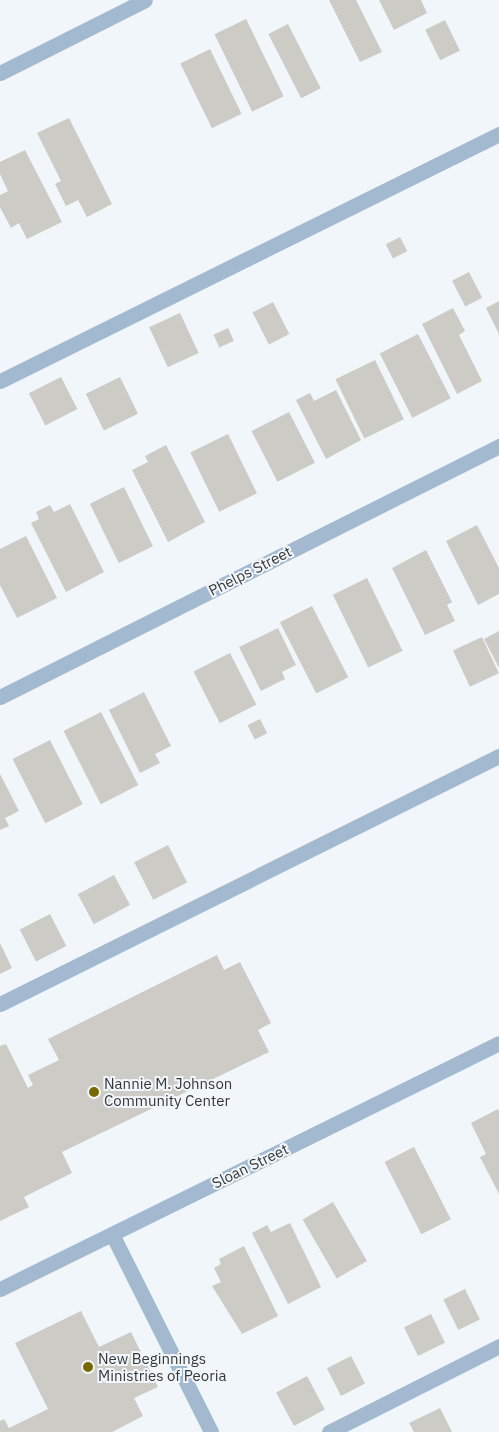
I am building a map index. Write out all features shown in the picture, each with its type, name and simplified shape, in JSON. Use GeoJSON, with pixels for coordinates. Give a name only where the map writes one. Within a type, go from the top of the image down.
{"type":"FeatureCollection","features":[{"type":"Feature","properties":{"kind":"street"},"geometry":{"type":"LineString","coordinates":[[0,73],[145,0]]}},
{"type":"Feature","properties":{"kind":"street"},"geometry":{"type":"LineString","coordinates":[[0,381],[499,134]]}},
{"type":"Feature","properties":{"kind":"street","name":"Phelps Street"},"geometry":{"type":"LineString","coordinates":[[0,697],[499,446]]}},
{"type":"Feature","properties":{"kind":"street"},"geometry":{"type":"LineString","coordinates":[[0,1004],[499,756]]}},
{"type":"Feature","properties":{"kind":"street","name":"Sloan Street"},"geometry":{"type":"LineString","coordinates":[[0,1289],[499,1043]]}},
{"type":"Feature","properties":{"kind":"street"},"geometry":{"type":"LineString","coordinates":[[112,1234],[211,1432]]}},
{"type":"Feature","properties":{"kind":"street"},"geometry":{"type":"LineString","coordinates":[[329,1432],[499,1346]]}},
{"type":"Feature","properties":{"kind":"building"},"geometry":{"type":"Polygon","coordinates":[[[329,0],[356,0],[382,52],[360,62],[329,0]]]}},
{"type":"Feature","properties":{"kind":"building"},"geometry":{"type":"Polygon","coordinates":[[[379,0],[421,0],[427,13],[394,30],[379,0]]]}},
{"type":"Feature","properties":{"kind":"building"},"geometry":{"type":"Polygon","coordinates":[[[246,19],[284,96],[252,112],[215,34],[246,19]]]}},
{"type":"Feature","properties":{"kind":"building"},"geometry":{"type":"Polygon","coordinates":[[[445,20],[460,51],[440,60],[425,30],[445,20]]]}},
{"type":"Feature","properties":{"kind":"building"},"geometry":{"type":"Polygon","coordinates":[[[288,24],[321,88],[301,98],[268,34],[288,24]]]}},
{"type":"Feature","properties":{"kind":"building"},"geometry":{"type":"Polygon","coordinates":[[[210,49],[242,114],[212,128],[180,63],[210,49]]]}},
{"type":"Feature","properties":{"kind":"building"},"geometry":{"type":"Polygon","coordinates":[[[69,118],[112,204],[87,217],[78,200],[66,206],[55,184],[61,181],[37,133],[69,118]]]}},
{"type":"Feature","properties":{"kind":"building"},"geometry":{"type":"Polygon","coordinates":[[[25,150],[62,222],[27,239],[19,223],[11,228],[0,207],[0,195],[8,191],[0,174],[0,162],[25,150]]]}},
{"type":"Feature","properties":{"kind":"building"},"geometry":{"type":"Polygon","coordinates":[[[400,237],[407,251],[393,259],[386,244],[400,237]]]}},
{"type":"Feature","properties":{"kind":"building"},"geometry":{"type":"Polygon","coordinates":[[[469,272],[482,298],[465,306],[452,281],[469,272]]]}},
{"type":"Feature","properties":{"kind":"building"},"geometry":{"type":"Polygon","coordinates":[[[499,301],[499,334],[486,308],[499,301]]]}},
{"type":"Feature","properties":{"kind":"building"},"geometry":{"type":"Polygon","coordinates":[[[273,302],[289,334],[269,345],[253,312],[273,302]]]}},
{"type":"Feature","properties":{"kind":"building"},"geometry":{"type":"Polygon","coordinates":[[[453,308],[465,331],[459,335],[482,381],[457,394],[422,324],[453,308]]]}},
{"type":"Feature","properties":{"kind":"building"},"geometry":{"type":"Polygon","coordinates":[[[180,313],[199,353],[168,367],[149,327],[180,313]]]}},
{"type":"Feature","properties":{"kind":"building"},"geometry":{"type":"Polygon","coordinates":[[[228,328],[234,341],[219,347],[213,335],[228,328]]]}},
{"type":"Feature","properties":{"kind":"building"},"geometry":{"type":"Polygon","coordinates":[[[418,334],[451,398],[412,418],[380,354],[418,334]]]}},
{"type":"Feature","properties":{"kind":"building"},"geometry":{"type":"Polygon","coordinates":[[[375,360],[404,419],[364,439],[335,379],[375,360]]]}},
{"type":"Feature","properties":{"kind":"building"},"geometry":{"type":"Polygon","coordinates":[[[61,377],[77,409],[45,425],[29,393],[61,377]]]}},
{"type":"Feature","properties":{"kind":"building"},"geometry":{"type":"Polygon","coordinates":[[[120,377],[138,414],[104,431],[86,394],[120,377]]]}},
{"type":"Feature","properties":{"kind":"building"},"geometry":{"type":"Polygon","coordinates":[[[336,390],[361,440],[326,459],[296,400],[310,393],[314,401],[336,390]]]}},
{"type":"Feature","properties":{"kind":"building"},"geometry":{"type":"Polygon","coordinates":[[[289,412],[315,463],[277,482],[252,431],[289,412]]]}},
{"type":"Feature","properties":{"kind":"building"},"geometry":{"type":"Polygon","coordinates":[[[228,434],[257,493],[219,512],[190,452],[228,434]]]}},
{"type":"Feature","properties":{"kind":"building"},"geometry":{"type":"Polygon","coordinates":[[[166,445],[205,522],[168,542],[132,470],[148,462],[145,456],[166,445]]]}},
{"type":"Feature","properties":{"kind":"building"},"geometry":{"type":"Polygon","coordinates":[[[124,487],[153,546],[119,563],[90,504],[124,487]]]}},
{"type":"Feature","properties":{"kind":"building"},"geometry":{"type":"Polygon","coordinates":[[[70,504],[104,572],[66,592],[31,523],[39,519],[36,512],[50,505],[54,512],[70,504]]]}},
{"type":"Feature","properties":{"kind":"building"},"geometry":{"type":"Polygon","coordinates":[[[477,525],[499,568],[499,594],[478,605],[446,541],[477,525]]]}},
{"type":"Feature","properties":{"kind":"building"},"geometry":{"type":"Polygon","coordinates":[[[26,536],[57,598],[17,618],[0,585],[0,549],[26,536]]]}},
{"type":"Feature","properties":{"kind":"building"},"geometry":{"type":"Polygon","coordinates":[[[426,550],[452,602],[447,605],[455,621],[425,635],[392,568],[426,550]]]}},
{"type":"Feature","properties":{"kind":"building"},"geometry":{"type":"Polygon","coordinates":[[[367,578],[403,651],[368,667],[333,595],[367,578]]]}},
{"type":"Feature","properties":{"kind":"building"},"geometry":{"type":"Polygon","coordinates":[[[312,606],[348,677],[316,694],[280,622],[312,606]]]}},
{"type":"Feature","properties":{"kind":"building"},"geometry":{"type":"Polygon","coordinates":[[[278,628],[296,665],[282,672],[285,679],[261,691],[239,647],[278,628]]]}},
{"type":"Feature","properties":{"kind":"building"},"geometry":{"type":"Polygon","coordinates":[[[499,631],[499,668],[484,639],[499,631]]]}},
{"type":"Feature","properties":{"kind":"building"},"geometry":{"type":"Polygon","coordinates":[[[482,637],[499,673],[470,687],[453,651],[482,637]]]}},
{"type":"Feature","properties":{"kind":"building"},"geometry":{"type":"Polygon","coordinates":[[[230,653],[256,705],[220,723],[193,672],[230,653]]]}},
{"type":"Feature","properties":{"kind":"building"},"geometry":{"type":"Polygon","coordinates":[[[144,692],[171,746],[155,754],[160,763],[140,773],[109,710],[144,692]]]}},
{"type":"Feature","properties":{"kind":"building"},"geometry":{"type":"Polygon","coordinates":[[[101,712],[138,785],[101,804],[64,731],[101,712]]]}},
{"type":"Feature","properties":{"kind":"building"},"geometry":{"type":"Polygon","coordinates":[[[260,719],[267,733],[255,740],[248,725],[260,719]]]}},
{"type":"Feature","properties":{"kind":"building"},"geometry":{"type":"Polygon","coordinates":[[[50,740],[83,804],[45,823],[13,759],[50,740]]]}},
{"type":"Feature","properties":{"kind":"building"},"geometry":{"type":"Polygon","coordinates":[[[0,774],[19,811],[5,818],[9,826],[0,830],[0,774]]]}},
{"type":"Feature","properties":{"kind":"building"},"geometry":{"type":"Polygon","coordinates":[[[168,845],[187,882],[153,900],[134,862],[168,845]]]}},
{"type":"Feature","properties":{"kind":"building"},"geometry":{"type":"Polygon","coordinates":[[[114,875],[130,905],[94,924],[78,894],[114,875]]]}},
{"type":"Feature","properties":{"kind":"building"},"geometry":{"type":"Polygon","coordinates":[[[50,914],[66,946],[36,962],[20,929],[50,914]]]}},
{"type":"Feature","properties":{"kind":"building"},"geometry":{"type":"Polygon","coordinates":[[[0,943],[12,968],[0,974],[0,943]]]}},
{"type":"Feature","properties":{"kind":"building","name":"Nannie M. Johnson Community Center"},"geometry":{"type":"Polygon","coordinates":[[[217,955],[224,970],[240,962],[271,1023],[258,1030],[269,1052],[62,1152],[72,1173],[24,1197],[29,1207],[0,1221],[0,1046],[6,1044],[28,1088],[33,1085],[28,1075],[59,1060],[48,1039],[217,955]]]}},
{"type":"Feature","properties":{"kind":"building"},"geometry":{"type":"Polygon","coordinates":[[[498,1109],[499,1194],[480,1157],[486,1154],[471,1123],[498,1109]]]}},
{"type":"Feature","properties":{"kind":"building"},"geometry":{"type":"Polygon","coordinates":[[[414,1147],[451,1219],[421,1234],[385,1162],[414,1147]]]}},
{"type":"Feature","properties":{"kind":"building"},"geometry":{"type":"Polygon","coordinates":[[[333,1202],[367,1261],[337,1278],[303,1220],[333,1202]]]}},
{"type":"Feature","properties":{"kind":"building"},"geometry":{"type":"Polygon","coordinates":[[[290,1223],[321,1287],[288,1304],[252,1233],[267,1225],[271,1232],[290,1223]]]}},
{"type":"Feature","properties":{"kind":"building"},"geometry":{"type":"Polygon","coordinates":[[[244,1246],[278,1316],[242,1334],[212,1286],[221,1282],[214,1268],[221,1264],[219,1259],[244,1246]]]}},
{"type":"Feature","properties":{"kind":"building"},"geometry":{"type":"Polygon","coordinates":[[[465,1289],[480,1320],[458,1330],[443,1300],[465,1289]]]}},
{"type":"Feature","properties":{"kind":"building","name":"New Beginnings Ministries of Peoria"},"geometry":{"type":"Polygon","coordinates":[[[81,1311],[99,1347],[131,1332],[158,1387],[134,1398],[143,1416],[112,1432],[0,1432],[0,1421],[4,1419],[9,1428],[48,1409],[15,1343],[81,1311]]]}},
{"type":"Feature","properties":{"kind":"building"},"geometry":{"type":"Polygon","coordinates":[[[431,1314],[445,1343],[418,1356],[404,1327],[431,1314]]]}},
{"type":"Feature","properties":{"kind":"building"},"geometry":{"type":"Polygon","coordinates":[[[351,1356],[365,1384],[341,1396],[327,1368],[351,1356]]]}},
{"type":"Feature","properties":{"kind":"building"},"geometry":{"type":"Polygon","coordinates":[[[307,1376],[325,1410],[294,1426],[276,1392],[307,1376]]]}},
{"type":"Feature","properties":{"kind":"building"},"geometry":{"type":"Polygon","coordinates":[[[440,1408],[452,1432],[414,1432],[409,1423],[440,1408]]]}},
{"type":"Feature","properties":{"kind":"place","name":"Nannie M. Johnson Community Center"},"geometry":{"type":"Point","coordinates":[94,1092]}},
{"type":"Feature","properties":{"kind":"place","name":"New Beginnings Ministries of Peoria"},"geometry":{"type":"Point","coordinates":[88,1367]}}]}
